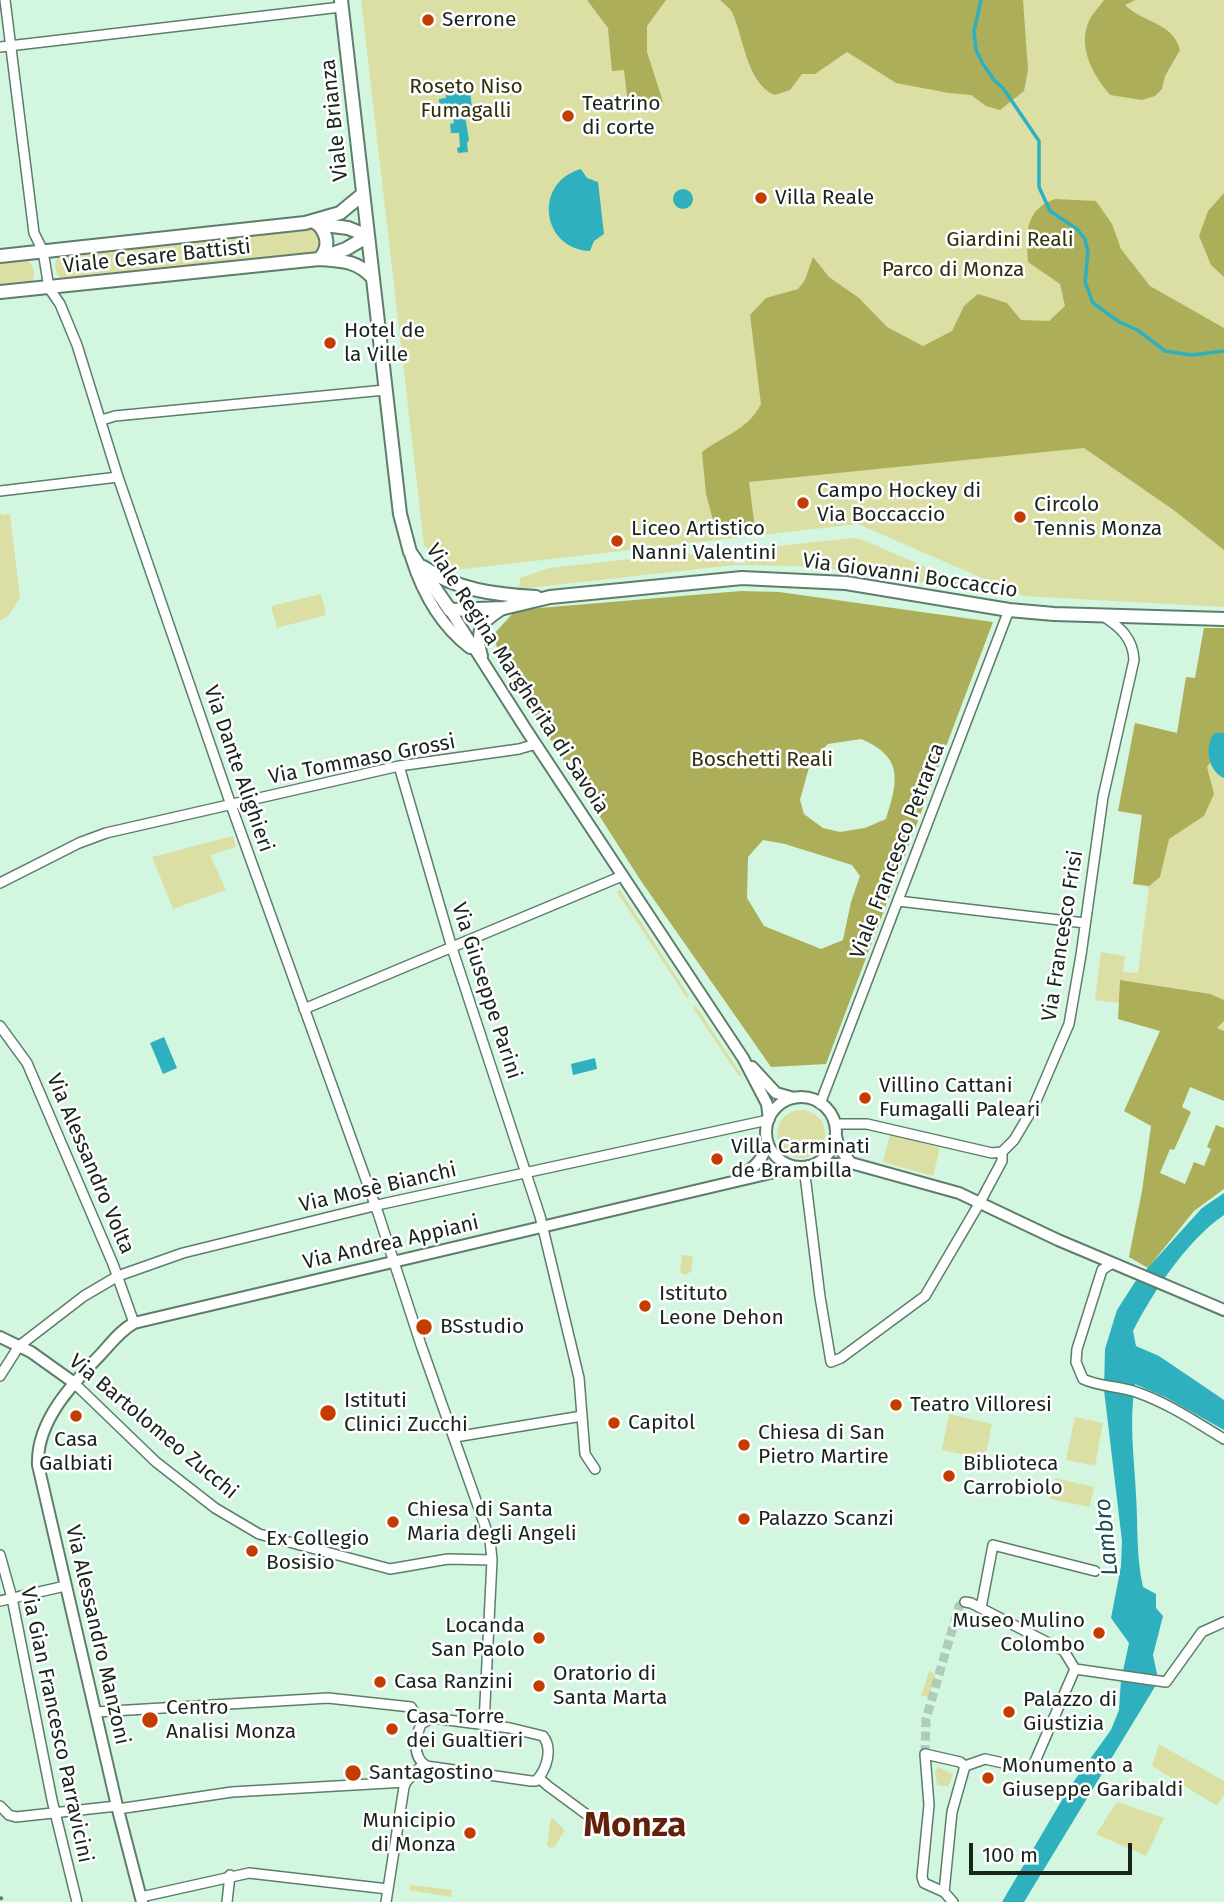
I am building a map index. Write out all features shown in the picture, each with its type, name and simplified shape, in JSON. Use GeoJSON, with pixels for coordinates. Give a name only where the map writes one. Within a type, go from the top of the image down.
{"type":"FeatureCollection","features":[{"type":"Feature","properties":{"kind":"main road","name":"Viale Brianza"},"geometry":{"type":"LineString","coordinates":[[341,3],[368,236]]}},
{"type":"Feature","properties":{"kind":"main road","name":"Viale Cesare Battisti"},"geometry":{"type":"LineString","coordinates":[[0,256],[312,223],[340,213],[363,194]]}},
{"type":"Feature","properties":{"kind":"main road","name":"Viale Cesare Battisti"},"geometry":{"type":"LineString","coordinates":[[312,223],[348,228],[368,236]]}},
{"type":"Feature","properties":{"kind":"main road"},"geometry":{"type":"LineString","coordinates":[[312,223],[325,231],[327,243],[324,254],[319,259]]}},
{"type":"Feature","properties":{"kind":"main road","name":"Viale Cesare Battisti"},"geometry":{"type":"LineString","coordinates":[[319,259],[346,249],[368,236]]}},
{"type":"Feature","properties":{"kind":"main road","name":"Viale Regina Margherita di Savoia"},"geometry":{"type":"LineString","coordinates":[[368,236],[400,514],[410,552],[450,610]]}},
{"type":"Feature","properties":{"kind":"main road","name":"Viale Cesare Battisti"},"geometry":{"type":"LineString","coordinates":[[0,292],[319,259],[354,263],[372,277]]}},
{"type":"Feature","properties":{"kind":"main road","name":"Via Giovanni Boccaccio"},"geometry":{"type":"LineString","coordinates":[[410,552],[423,566],[447,581],[466,588],[550,597]]}},
{"type":"Feature","properties":{"kind":"main road","name":"Via Giovanni Boccaccio"},"geometry":{"type":"LineString","coordinates":[[450,610],[504,608],[550,597],[718,579],[785,579],[846,583],[1009,610],[1224,619]]}},
{"type":"Feature","properties":{"kind":"main road"},"geometry":{"type":"LineString","coordinates":[[450,610],[494,593]]}},
{"type":"Feature","properties":{"kind":"street"},"geometry":{"type":"LineString","coordinates":[[5,0],[34,233],[43,251],[49,288]]}},
{"type":"Feature","properties":{"kind":"street"},"geometry":{"type":"LineString","coordinates":[[0,47],[341,3]]}},
{"type":"Feature","properties":{"kind":"street","name":"Via Dante Alighieri"},"geometry":{"type":"LineString","coordinates":[[49,288],[69,325],[102,420],[118,477],[231,805],[375,1206],[490,1541],[492,1560],[484,1724]]}},
{"type":"Feature","properties":{"kind":"street"},"geometry":{"type":"LineString","coordinates":[[102,420],[115,416],[385,390]]}},
{"type":"Feature","properties":{"kind":"street"},"geometry":{"type":"LineString","coordinates":[[0,491],[118,477]]}},
{"type":"Feature","properties":{"kind":"street"},"geometry":{"type":"LineString","coordinates":[[410,552],[418,577],[453,635],[475,651]]}},
{"type":"Feature","properties":{"kind":"street","name":"Via Giovanni Boccaccio"},"geometry":{"type":"LineString","coordinates":[[484,665],[478,632],[483,622],[504,608]]}},
{"type":"Feature","properties":{"kind":"street","name":"Viale Regina Margherita di Savoia"},"geometry":{"type":"LineString","coordinates":[[450,610],[743,1058],[767,1104],[769,1119]]}},
{"type":"Feature","properties":{"kind":"street","name":"Viale Francesco Petrarca"},"geometry":{"type":"LineString","coordinates":[[820,1104],[1009,610]]}},
{"type":"Feature","properties":{"kind":"street","name":"Via Francesco Frisi"},"geometry":{"type":"LineString","coordinates":[[803,1167],[831,1362],[841,1358],[925,1296],[1002,1161],[1002,1152],[1014,1140],[1033,1108],[1062,1045],[1074,1003],[1103,797],[1134,660],[1134,650],[1125,634],[1101,615]]}},
{"type":"Feature","properties":{"kind":"street","name":"Via Tommaso Grossi"},"geometry":{"type":"LineString","coordinates":[[0,883],[79,843],[106,834],[399,766],[519,749],[536,744]]}},
{"type":"Feature","properties":{"kind":"street","name":"Via Giuseppe Parini"},"geometry":{"type":"LineString","coordinates":[[399,766],[452,948],[543,1226],[579,1378],[584,1454],[595,1469]]}},
{"type":"Feature","properties":{"kind":"street"},"geometry":{"type":"LineString","coordinates":[[304,1009],[622,876]]}},
{"type":"Feature","properties":{"kind":"street"},"geometry":{"type":"LineString","coordinates":[[898,901],[1085,923]]}},
{"type":"Feature","properties":{"kind":"street","name":"Via Alessandro Volta"},"geometry":{"type":"LineString","coordinates":[[0,1026],[27,1063],[118,1276],[134,1323]]}},
{"type":"Feature","properties":{"kind":"street","name":"Viale Regina Margherita di Savoia"},"geometry":{"type":"LineString","coordinates":[[743,1058],[773,1090],[784,1097],[794,1098]]}},
{"type":"Feature","properties":{"kind":"street"},"geometry":{"type":"LineString","coordinates":[[739,1179],[760,1161],[765,1152],[769,1119],[778,1106],[794,1098],[805,1098],[820,1104],[828,1111],[839,1148],[851,1163]]}},
{"type":"Feature","properties":{"kind":"street","name":"Via Mosè Bianchi"},"geometry":{"type":"LineString","coordinates":[[19,1346],[84,1296],[118,1276],[210,1245],[769,1119]]}},
{"type":"Feature","properties":{"kind":"street"},"geometry":{"type":"LineString","coordinates":[[835,1129],[867,1124],[992,1153],[1002,1152]]}},
{"type":"Feature","properties":{"kind":"street"},"geometry":{"type":"LineString","coordinates":[[767,1141],[777,1158],[803,1167],[819,1162],[827,1156],[833,1145],[835,1129]]}},
{"type":"Feature","properties":{"kind":"street","name":"Via Andrea Appiani"},"geometry":{"type":"LineString","coordinates":[[73,1382],[134,1323],[739,1179],[803,1167],[851,1163],[959,1193],[1112,1263],[1224,1310]]}},
{"type":"Feature","properties":{"kind":"street"},"geometry":{"type":"LineString","coordinates":[[1112,1263],[1102,1270],[1077,1349],[1076,1362],[1083,1379],[1134,1391],[1176,1410],[1224,1439]]}},
{"type":"Feature","properties":{"kind":"street","name":"Via Bartolomeo Zucchi"},"geometry":{"type":"LineString","coordinates":[[0,1337],[19,1346],[73,1382],[156,1462],[232,1520],[259,1534],[349,1556],[385,1568],[460,1558],[492,1560]]}},
{"type":"Feature","properties":{"kind":"street"},"geometry":{"type":"LineString","coordinates":[[0,1376],[19,1346]]}},
{"type":"Feature","properties":{"kind":"street","name":"Via Alessandro Manzoni"},"geometry":{"type":"LineString","coordinates":[[73,1382],[44,1430],[38,1455],[38,1470],[142,1900]]}},
{"type":"Feature","properties":{"kind":"street"},"geometry":{"type":"LineString","coordinates":[[455,1437],[582,1416]]}},
{"type":"Feature","properties":{"kind":"street"},"geometry":{"type":"LineString","coordinates":[[981,1608],[993,1545],[1095,1571]]}},
{"type":"Feature","properties":{"kind":"street","name":"Via Gian Francesco Parravicini"},"geometry":{"type":"LineString","coordinates":[[0,1556],[12,1598],[55,1811],[78,1902]]}},
{"type":"Feature","properties":{"kind":"street"},"geometry":{"type":"LineString","coordinates":[[0,1601],[65,1586]]}},
{"type":"Feature","properties":{"kind":"street"},"geometry":{"type":"LineString","coordinates":[[965,1602],[1063,1651],[1075,1669],[1161,1682],[1202,1632],[1224,1622]]}},
{"type":"Feature","properties":{"kind":"street"},"geometry":{"type":"LineString","coordinates":[[965,1766],[985,1759],[1033,1766],[1075,1669]]}},
{"type":"Feature","properties":{"kind":"street"},"geometry":{"type":"LineString","coordinates":[[96,1712],[328,1698],[411,1707],[421,1724],[415,1753],[423,1764],[431,1768],[531,1781],[540,1778],[546,1765],[548,1744],[543,1736],[484,1724],[432,1718],[421,1724]]}},
{"type":"Feature","properties":{"kind":"street"},"geometry":{"type":"LineString","coordinates":[[954,1902],[944,1892],[924,1883],[922,1877],[929,1805],[925,1754],[960,1762],[965,1766]]}},
{"type":"Feature","properties":{"kind":"street"},"geometry":{"type":"LineString","coordinates":[[386,1902],[406,1782],[423,1764]]}},
{"type":"Feature","properties":{"kind":"street"},"geometry":{"type":"LineString","coordinates":[[944,1892],[952,1812],[965,1766]]}},
{"type":"Feature","properties":{"kind":"street"},"geometry":{"type":"LineString","coordinates":[[540,1778],[605,1828]]}},
{"type":"Feature","properties":{"kind":"street"},"geometry":{"type":"LineString","coordinates":[[0,1806],[9,1815],[16,1817],[55,1811],[118,1808],[232,1792],[406,1782]]}},
{"type":"Feature","properties":{"kind":"street"},"geometry":{"type":"LineString","coordinates":[[142,1900],[230,1875],[249,1873],[388,1889]]}},
{"type":"Feature","properties":{"kind":"street"},"geometry":{"type":"LineString","coordinates":[[227,1902],[230,1875]]}},
{"type":"Feature","properties":{"kind":"green space","name":"Parco di Monza"},"geometry":{"type":"Polygon","coordinates":[[[361,0],[1224,0],[1224,607],[1023,596],[858,524],[446,571],[424,545],[361,0]]]}},
{"type":"Feature","properties":{"kind":"green space"},"geometry":{"type":"Polygon","coordinates":[[[587,0],[666,0],[647,26],[647,52],[663,102],[628,105],[624,70],[612,71],[608,28],[587,0]]]}},
{"type":"Feature","properties":{"kind":"green space"},"geometry":{"type":"Polygon","coordinates":[[[720,0],[1023,0],[1028,70],[1024,91],[1000,110],[986,106],[971,95],[896,83],[847,52],[815,74],[802,74],[790,90],[775,95],[758,81],[747,58],[732,12],[720,0]]]}},
{"type":"Feature","properties":{"kind":"green space"},"geometry":{"type":"Polygon","coordinates":[[[1104,0],[1135,0],[1125,5],[1164,28],[1176,41],[1180,50],[1165,76],[1162,89],[1155,96],[1142,100],[1110,95],[1093,71],[1086,52],[1085,33],[1089,20],[1104,0]]]}},
{"type":"Feature","properties":{"kind":"green space"},"geometry":{"type":"Polygon","coordinates":[[[1224,193],[1224,277],[1211,265],[1199,236],[1208,211],[1224,193]]]}},
{"type":"Feature","properties":{"kind":"green space"},"geometry":{"type":"Polygon","coordinates":[[[1055,199],[1096,201],[1112,224],[1121,249],[1150,286],[1224,328],[1224,550],[1175,511],[1084,448],[749,482],[755,528],[713,520],[706,494],[702,452],[743,426],[761,404],[750,315],[766,298],[798,289],[805,280],[813,257],[829,277],[859,298],[887,327],[923,346],[952,331],[964,306],[978,294],[1007,303],[1021,320],[1049,321],[1065,306],[1060,284],[1028,262],[1027,233],[1032,216],[1055,199]]]}},
{"type":"Feature","properties":{"kind":"green space"},"geometry":{"type":"Polygon","coordinates":[[[309,229],[317,232],[322,239],[320,248],[312,254],[64,280],[57,274],[56,269],[56,260],[60,256],[309,229]]]}},
{"type":"Feature","properties":{"kind":"green space"},"geometry":{"type":"Polygon","coordinates":[[[29,261],[31,264],[34,274],[32,282],[0,288],[0,263],[29,261]]]}},
{"type":"Feature","properties":{"kind":"green space"},"geometry":{"type":"Polygon","coordinates":[[[0,508],[1,515],[10,514],[20,597],[9,615],[0,621],[0,508]]]}},
{"type":"Feature","properties":{"kind":"green space"},"geometry":{"type":"Polygon","coordinates":[[[852,538],[863,540],[968,585],[968,590],[860,572],[798,566],[735,565],[519,589],[520,578],[549,568],[686,553],[697,556],[732,556],[735,563],[745,563],[745,555],[761,548],[852,538]]]}},
{"type":"Feature","properties":{"kind":"green space","name":"Boschetti Reali"},"geometry":{"type":"Polygon","coordinates":[[[741,591],[779,592],[993,622],[826,1064],[771,1067],[641,881],[503,665],[493,635],[516,610],[741,591]],[[861,739],[828,744],[811,760],[800,800],[804,814],[823,828],[840,832],[865,828],[886,819],[895,782],[891,762],[875,746],[861,739]],[[763,840],[748,857],[747,898],[764,926],[821,949],[843,940],[860,876],[852,865],[763,840]]]}},
{"type":"Feature","properties":{"kind":"green space"},"geometry":{"type":"Polygon","coordinates":[[[321,594],[326,615],[277,628],[271,606],[321,594]]]}},
{"type":"Feature","properties":{"kind":"green space"},"geometry":{"type":"Polygon","coordinates":[[[1204,628],[1224,628],[1224,1049],[1118,1019],[1120,1003],[1095,1000],[1101,952],[1125,956],[1123,972],[1138,973],[1149,887],[1133,884],[1142,815],[1118,811],[1135,723],[1177,733],[1186,677],[1195,678],[1204,628]]]}},
{"type":"Feature","properties":{"kind":"green space"},"geometry":{"type":"Polygon","coordinates":[[[1204,628],[1224,628],[1224,733],[1214,733],[1209,748],[1211,761],[1207,767],[1214,794],[1204,816],[1169,839],[1160,877],[1149,886],[1133,884],[1142,815],[1118,811],[1135,723],[1177,733],[1186,677],[1195,678],[1204,628]]]}},
{"type":"Feature","properties":{"kind":"green space"},"geometry":{"type":"Polygon","coordinates":[[[233,836],[236,847],[210,855],[226,890],[173,909],[152,857],[233,836]]]}},
{"type":"Feature","properties":{"kind":"green space"},"geometry":{"type":"Polygon","coordinates":[[[620,890],[689,996],[687,998],[617,892],[620,890]]]}},
{"type":"Feature","properties":{"kind":"green space"},"geometry":{"type":"Polygon","coordinates":[[[1120,980],[1210,994],[1224,1000],[1224,1021],[1217,1028],[1224,1031],[1224,1101],[1190,1087],[1182,1107],[1191,1112],[1160,1173],[1185,1184],[1194,1162],[1204,1166],[1211,1149],[1207,1147],[1216,1125],[1224,1128],[1224,1189],[1194,1211],[1148,1268],[1129,1257],[1151,1126],[1124,1111],[1160,1031],[1118,1019],[1120,980]]]}},
{"type":"Feature","properties":{"kind":"green space"},"geometry":{"type":"Polygon","coordinates":[[[696,1006],[743,1077],[739,1076],[693,1008],[696,1006]]]}},
{"type":"Feature","properties":{"kind":"green space"},"geometry":{"type":"Polygon","coordinates":[[[801,1110],[810,1111],[818,1117],[824,1125],[824,1143],[818,1151],[810,1157],[801,1158],[792,1157],[784,1151],[778,1143],[777,1134],[778,1125],[784,1117],[792,1111],[801,1110]]]}},
{"type":"Feature","properties":{"kind":"green space"},"geometry":{"type":"Polygon","coordinates":[[[890,1134],[940,1148],[933,1176],[883,1162],[890,1134]]]}},
{"type":"Feature","properties":{"kind":"green space"},"geometry":{"type":"Polygon","coordinates":[[[682,1255],[693,1256],[691,1272],[684,1275],[680,1272],[682,1255]]]}},
{"type":"Feature","properties":{"kind":"green space"},"geometry":{"type":"Polygon","coordinates":[[[949,1414],[992,1424],[985,1459],[942,1450],[949,1414]]]}},
{"type":"Feature","properties":{"kind":"green space"},"geometry":{"type":"Polygon","coordinates":[[[1075,1417],[1103,1423],[1095,1466],[1066,1460],[1075,1417]]]}},
{"type":"Feature","properties":{"kind":"green space"},"geometry":{"type":"Polygon","coordinates":[[[1055,1478],[1094,1487],[1090,1507],[1050,1499],[1055,1478]]]}},
{"type":"Feature","properties":{"kind":"green space"},"geometry":{"type":"Polygon","coordinates":[[[929,1671],[935,1676],[929,1697],[921,1696],[929,1671]]]}},
{"type":"Feature","properties":{"kind":"green space"},"geometry":{"type":"Polygon","coordinates":[[[1159,1744],[1224,1781],[1224,1795],[1217,1806],[1152,1766],[1159,1744]]]}},
{"type":"Feature","properties":{"kind":"green space"},"geometry":{"type":"Polygon","coordinates":[[[938,1767],[953,1774],[948,1787],[937,1785],[935,1771],[938,1767]]]}},
{"type":"Feature","properties":{"kind":"green space"},"geometry":{"type":"Polygon","coordinates":[[[1117,1802],[1164,1818],[1146,1856],[1096,1834],[1117,1802]]]}},
{"type":"Feature","properties":{"kind":"green space"},"geometry":{"type":"Polygon","coordinates":[[[551,1817],[565,1830],[555,1846],[550,1848],[547,1845],[551,1817]]]}},
{"type":"Feature","properties":{"kind":"green space"},"geometry":{"type":"Polygon","coordinates":[[[410,1885],[452,1890],[451,1897],[409,1890],[410,1885]]]}},
{"type":"Feature","properties":{"kind":"water"},"geometry":{"type":"Polygon","coordinates":[[[461,86],[462,92],[470,91],[472,107],[471,115],[465,116],[468,152],[458,153],[459,133],[451,133],[450,124],[454,123],[452,111],[440,112],[439,99],[446,98],[445,88],[461,86]]]}},
{"type":"Feature","properties":{"kind":"water"},"geometry":{"type":"Polygon","coordinates":[[[581,169],[587,178],[598,182],[604,234],[594,241],[590,251],[574,247],[561,239],[553,228],[549,214],[555,187],[566,176],[581,169]]]}},
{"type":"Feature","properties":{"kind":"water"},"geometry":{"type":"Polygon","coordinates":[[[683,189],[690,192],[693,199],[690,206],[683,209],[676,206],[673,199],[676,192],[683,189]]]}},
{"type":"Feature","properties":{"kind":"water"},"geometry":{"type":"Polygon","coordinates":[[[1214,733],[1224,733],[1224,778],[1214,770],[1209,758],[1209,745],[1214,733]]]}},
{"type":"Feature","properties":{"kind":"water"},"geometry":{"type":"Polygon","coordinates":[[[164,1037],[177,1068],[163,1074],[150,1043],[164,1037]]]}},
{"type":"Feature","properties":{"kind":"water"},"geometry":{"type":"Polygon","coordinates":[[[595,1058],[597,1069],[573,1075],[571,1064],[595,1058]]]}},
{"type":"Feature","properties":{"kind":"water"},"geometry":{"type":"Polygon","coordinates":[[[1224,1193],[1224,1215],[1184,1252],[1150,1300],[1133,1331],[1136,1346],[1159,1356],[1224,1400],[1224,1430],[1167,1398],[1135,1384],[1132,1425],[1139,1564],[1143,1587],[1156,1594],[1156,1608],[1163,1616],[1153,1655],[1156,1685],[1024,1902],[1002,1902],[1069,1788],[1111,1730],[1119,1710],[1121,1680],[1129,1643],[1111,1618],[1121,1566],[1122,1541],[1104,1390],[1105,1349],[1117,1310],[1135,1282],[1202,1208],[1224,1193]]]}},
{"type":"Feature","properties":{"kind":"waterway"},"geometry":{"type":"LineString","coordinates":[[981,0],[974,31],[976,50],[994,80],[1003,88],[1039,141],[1039,187],[1050,211],[1077,229],[1085,239],[1088,252],[1085,282],[1093,303],[1118,321],[1139,331],[1165,351],[1192,355],[1224,351]]}},
{"type":"Feature","properties":{"kind":"tunnel"},"geometry":{"type":"LineString","coordinates":[[925,1754],[926,1719],[959,1606],[965,1602]]}},
{"type":"Feature","properties":{"kind":"railway"},"geometry":{"type":"LineString","coordinates":[[0,1897],[5,1902]]}},
{"type":"Feature","properties":{"kind":"place","name":"Serrone"},"geometry":{"type":"Point","coordinates":[428,20]}},
{"type":"Feature","properties":{"kind":"place","name":"Teatrino di corte"},"geometry":{"type":"Point","coordinates":[568,116]}},
{"type":"Feature","properties":{"kind":"place","name":"Villa Reale"},"geometry":{"type":"Point","coordinates":[761,198]}},
{"type":"Feature","properties":{"kind":"place","name":"Hotel de la Ville"},"geometry":{"type":"Point","coordinates":[330,343]}},
{"type":"Feature","properties":{"kind":"place","name":"Campo Hockey di Via Boccaccio"},"geometry":{"type":"Point","coordinates":[803,503]}},
{"type":"Feature","properties":{"kind":"place","name":"Circolo Tennis Monza"},"geometry":{"type":"Point","coordinates":[1020,517]}},
{"type":"Feature","properties":{"kind":"place","name":"Liceo Artistico Nanni Valentini"},"geometry":{"type":"Point","coordinates":[617,541]}},
{"type":"Feature","properties":{"kind":"place","name":"Villino Cattani Fumagalli Paleari"},"geometry":{"type":"Point","coordinates":[865,1098]}},
{"type":"Feature","properties":{"kind":"place","name":"Villa Carminati de Brambilla"},"geometry":{"type":"Point","coordinates":[717,1159]}},
{"type":"Feature","properties":{"kind":"place","name":"Istituto Leone Dehon"},"geometry":{"type":"Point","coordinates":[645,1306]}},
{"type":"Feature","properties":{"kind":"place","name":"BSstudio"},"geometry":{"type":"Point","coordinates":[424,1327]}},
{"type":"Feature","properties":{"kind":"place","name":"Teatro Villoresi"},"geometry":{"type":"Point","coordinates":[896,1405]}},
{"type":"Feature","properties":{"kind":"place","name":"Istituti Clinici Zucchi"},"geometry":{"type":"Point","coordinates":[328,1413]}},
{"type":"Feature","properties":{"kind":"place","name":"Casa Galbiati"},"geometry":{"type":"Point","coordinates":[76,1416]}},
{"type":"Feature","properties":{"kind":"place","name":"Capitol"},"geometry":{"type":"Point","coordinates":[614,1423]}},
{"type":"Feature","properties":{"kind":"place","name":"Chiesa di San Pietro Martire"},"geometry":{"type":"Point","coordinates":[744,1445]}},
{"type":"Feature","properties":{"kind":"place","name":"Biblioteca Carrobiolo"},"geometry":{"type":"Point","coordinates":[949,1476]}},
{"type":"Feature","properties":{"kind":"place","name":"Palazzo Scanzi"},"geometry":{"type":"Point","coordinates":[744,1519]}},
{"type":"Feature","properties":{"kind":"place","name":"Chiesa di Santa Maria degli Angeli"},"geometry":{"type":"Point","coordinates":[393,1522]}},
{"type":"Feature","properties":{"kind":"place","name":"Ex Collegio Bosisio"},"geometry":{"type":"Point","coordinates":[252,1551]}},
{"type":"Feature","properties":{"kind":"place","name":"Museo Mulino Colombo"},"geometry":{"type":"Point","coordinates":[1099,1633]}},
{"type":"Feature","properties":{"kind":"place","name":"Locanda San Paolo"},"geometry":{"type":"Point","coordinates":[539,1638]}},
{"type":"Feature","properties":{"kind":"place","name":"Casa Ranzini"},"geometry":{"type":"Point","coordinates":[380,1682]}},
{"type":"Feature","properties":{"kind":"place","name":"Oratorio di Santa Marta"},"geometry":{"type":"Point","coordinates":[539,1686]}},
{"type":"Feature","properties":{"kind":"place","name":"Palazzo di Giustizia"},"geometry":{"type":"Point","coordinates":[1009,1712]}},
{"type":"Feature","properties":{"kind":"place","name":"Centro Analisi Monza"},"geometry":{"type":"Point","coordinates":[150,1720]}},
{"type":"Feature","properties":{"kind":"place","name":"Casa Torre dei Gualtieri"},"geometry":{"type":"Point","coordinates":[392,1729]}},
{"type":"Feature","properties":{"kind":"place","name":"Santagostino"},"geometry":{"type":"Point","coordinates":[353,1773]}},
{"type":"Feature","properties":{"kind":"place","name":"Monumento a Giuseppe Garibaldi"},"geometry":{"type":"Point","coordinates":[988,1778]}},
{"type":"Feature","properties":{"kind":"place","name":"Municipio di Monza"},"geometry":{"type":"Point","coordinates":[470,1833]}},
{"type":"Feature","properties":{"kind":"district","name":"Monza"},"geometry":{"type":"Point","coordinates":[635,1826]}},
{"type":"Feature","properties":{"kind":"park label","name":"Roseto Niso Fumagalli"},"geometry":{"type":"Point","coordinates":[466,99]}},
{"type":"Feature","properties":{"kind":"park label","name":"Giardini Reali"},"geometry":{"type":"Point","coordinates":[1010,240]}},
{"type":"Feature","properties":{"kind":"water label","name":"Lambro"},"geometry":{"type":"Point","coordinates":[1107,1537]}}]}
